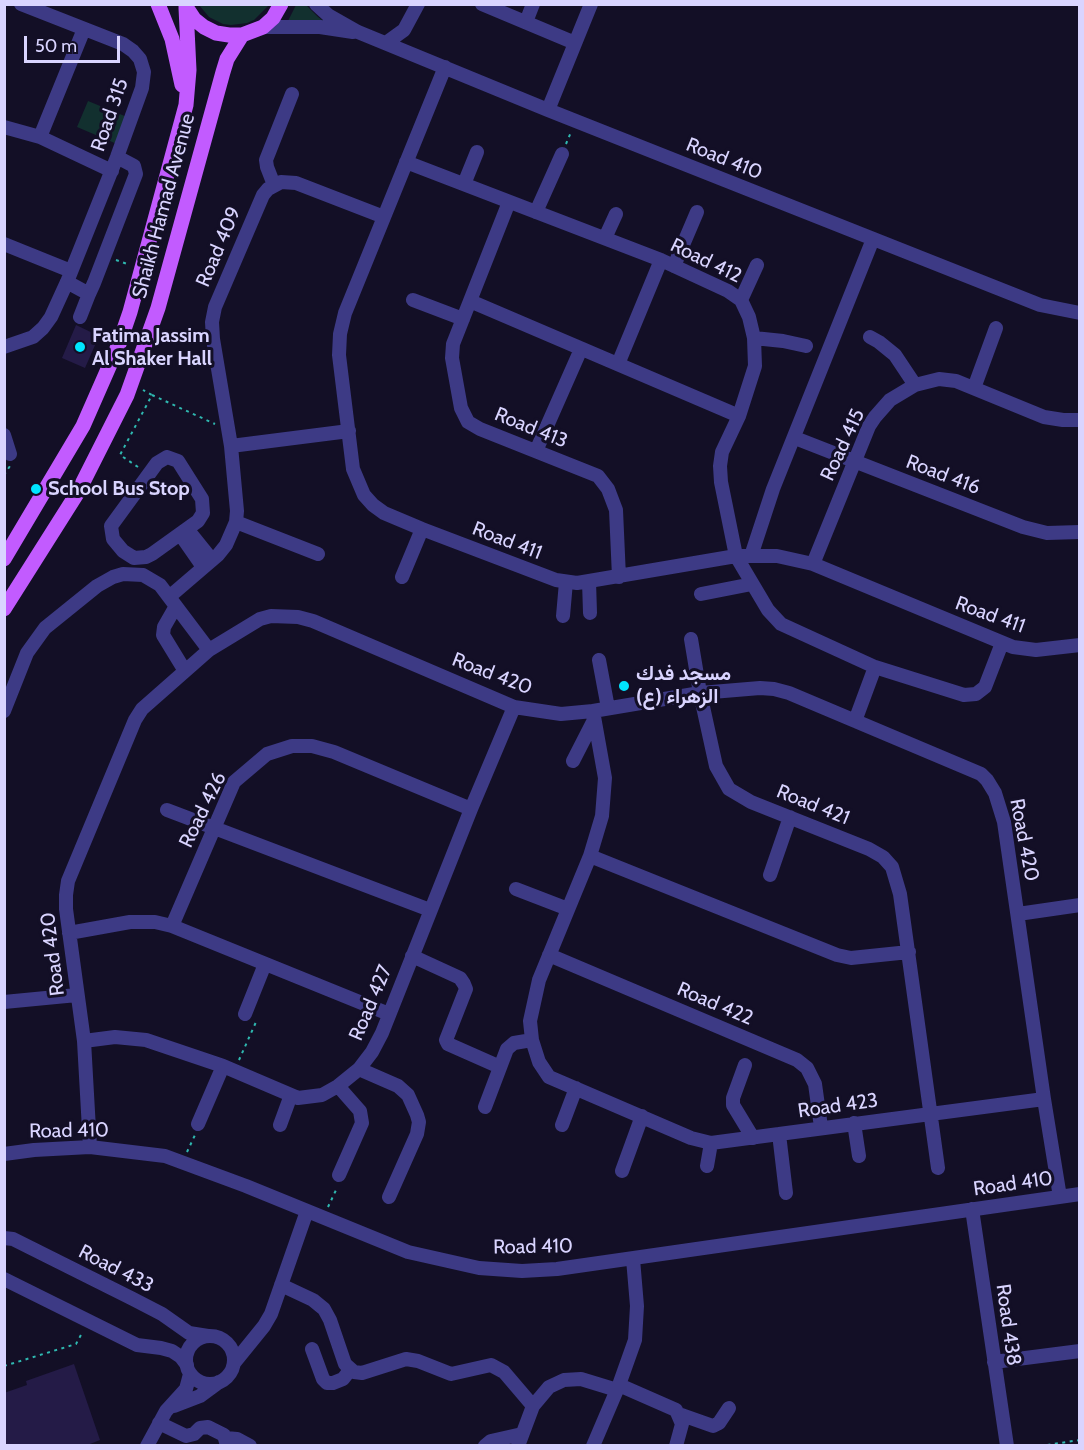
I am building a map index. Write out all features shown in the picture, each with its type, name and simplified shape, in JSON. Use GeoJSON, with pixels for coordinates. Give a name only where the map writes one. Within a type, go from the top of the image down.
{"type":"FeatureCollection","features":[{"type":"Feature","properties":{"kind":"main road"},"geometry":{"type":"LineString","coordinates":[[158,4],[172,39],[186,105]]}},
{"type":"Feature","properties":{"kind":"main road"},"geometry":{"type":"LineString","coordinates":[[185,6],[194,19],[204,27],[222,34],[242,35],[263,27],[273,18],[281,4]]}},
{"type":"Feature","properties":{"kind":"main road","name":"Shaikh Hamad Avenue"},"geometry":{"type":"LineString","coordinates":[[4,559],[83,426],[119,344],[154,228],[186,105],[189,77],[185,6]]}},
{"type":"Feature","properties":{"kind":"main road","name":"Shaikh Hamad Avenue"},"geometry":{"type":"LineString","coordinates":[[4,609],[78,492],[127,395],[158,308],[227,59],[242,35]]}},
{"type":"Feature","properties":{"kind":"street","name":"Road 315"},"geometry":{"type":"LineString","coordinates":[[4,347],[33,337],[51,316],[112,171],[142,88],[144,72],[140,59],[123,44],[84,29],[56,11],[21,4]]}},
{"type":"Feature","properties":{"kind":"street","name":"Road 410"},"geometry":{"type":"LineString","coordinates":[[316,4],[328,15],[358,32],[575,121],[1040,305],[1080,313]]}},
{"type":"Feature","properties":{"kind":"street"},"geometry":{"type":"LineString","coordinates":[[386,43],[404,30],[418,4]]}},
{"type":"Feature","properties":{"kind":"street"},"geometry":{"type":"LineString","coordinates":[[482,4],[575,42]]}},
{"type":"Feature","properties":{"kind":"street"},"geometry":{"type":"LineString","coordinates":[[525,22],[533,4]]}},
{"type":"Feature","properties":{"kind":"street"},"geometry":{"type":"LineString","coordinates":[[548,110],[591,4]]}},
{"type":"Feature","properties":{"kind":"street","name":"Road 410"},"geometry":{"type":"LineString","coordinates":[[263,27],[320,27],[358,32]]}},
{"type":"Feature","properties":{"kind":"street"},"geometry":{"type":"LineString","coordinates":[[40,137],[84,29]]}},
{"type":"Feature","properties":{"kind":"street","name":"Road 411"},"geometry":{"type":"LineString","coordinates":[[445,67],[345,313],[340,334],[339,355],[353,469],[364,495],[384,513],[548,578],[566,582],[619,577],[736,556],[777,556],[813,564],[1002,644],[1036,650],[1080,645]]}},
{"type":"Feature","properties":{"kind":"street"},"geometry":{"type":"LineString","coordinates":[[292,94],[266,160],[274,185],[281,182],[297,183],[384,217]]}},
{"type":"Feature","properties":{"kind":"street"},"geometry":{"type":"LineString","coordinates":[[4,127],[40,137],[112,171]]}},
{"type":"Feature","properties":{"kind":"street"},"geometry":{"type":"LineString","coordinates":[[464,184],[477,152]]}},
{"type":"Feature","properties":{"kind":"street"},"geometry":{"type":"LineString","coordinates":[[536,212],[562,153]]}},
{"type":"Feature","properties":{"kind":"street"},"geometry":{"type":"LineString","coordinates":[[81,317],[136,174],[134,166],[117,157]]}},
{"type":"Feature","properties":{"kind":"street","name":"Road 412"},"geometry":{"type":"LineString","coordinates":[[406,162],[661,260],[729,291],[741,300],[749,316],[754,338],[755,366],[739,416],[722,453],[721,482],[736,556],[773,617],[781,624],[875,668],[970,696],[981,692],[985,687],[1002,644]]}},
{"type":"Feature","properties":{"kind":"street","name":"Road 409"},"geometry":{"type":"LineString","coordinates":[[172,602],[226,545],[236,522],[231,446],[212,322],[215,307],[260,202],[268,189],[274,185]]}},
{"type":"Feature","properties":{"kind":"street","name":"Road 413"},"geometry":{"type":"LineString","coordinates":[[509,202],[453,344],[452,358],[461,408],[468,422],[480,429],[598,476],[608,489],[616,510],[619,577]]}},
{"type":"Feature","properties":{"kind":"street"},"geometry":{"type":"LineString","coordinates":[[674,266],[697,212]]}},
{"type":"Feature","properties":{"kind":"street"},"geometry":{"type":"LineString","coordinates":[[605,238],[616,213]]}},
{"type":"Feature","properties":{"kind":"street"},"geometry":{"type":"LineString","coordinates":[[751,556],[773,489],[873,238]]}},
{"type":"Feature","properties":{"kind":"street"},"geometry":{"type":"LineString","coordinates":[[4,244],[69,277],[89,294]]}},
{"type":"Feature","properties":{"kind":"street"},"geometry":{"type":"LineString","coordinates":[[618,364],[661,260]]}},
{"type":"Feature","properties":{"kind":"street"},"geometry":{"type":"LineString","coordinates":[[741,300],[757,265]]}},
{"type":"Feature","properties":{"kind":"street"},"geometry":{"type":"LineString","coordinates":[[413,300],[463,319]]}},
{"type":"Feature","properties":{"kind":"street"},"geometry":{"type":"LineString","coordinates":[[470,302],[739,416]]}},
{"type":"Feature","properties":{"kind":"street"},"geometry":{"type":"LineString","coordinates":[[974,388],[996,328]]}},
{"type":"Feature","properties":{"kind":"street"},"geometry":{"type":"LineString","coordinates":[[870,337],[895,355],[915,385]]}},
{"type":"Feature","properties":{"kind":"street"},"geometry":{"type":"LineString","coordinates":[[754,338],[806,346]]}},
{"type":"Feature","properties":{"kind":"street"},"geometry":{"type":"LineString","coordinates":[[536,451],[581,349]]}},
{"type":"Feature","properties":{"kind":"street","name":"Road 415"},"geometry":{"type":"LineString","coordinates":[[813,564],[875,417],[890,400],[915,385],[939,379],[956,381],[1044,417],[1080,420]]}},
{"type":"Feature","properties":{"kind":"street"},"geometry":{"type":"LineString","coordinates":[[231,446],[349,431]]}},
{"type":"Feature","properties":{"kind":"street"},"geometry":{"type":"LineString","coordinates":[[4,435],[10,454]]}},
{"type":"Feature","properties":{"kind":"street","name":"Road 416"},"geometry":{"type":"LineString","coordinates":[[795,438],[1023,527],[1047,532],[1080,532]]}},
{"type":"Feature","properties":{"kind":"street"},"geometry":{"type":"LineString","coordinates":[[171,457],[178,461],[204,504],[201,517],[183,531],[152,554],[140,558],[128,555],[111,535],[112,522],[156,463],[163,458],[171,457]]}},
{"type":"Feature","properties":{"kind":"street"},"geometry":{"type":"LineString","coordinates":[[236,522],[318,554]]}},
{"type":"Feature","properties":{"kind":"street"},"geometry":{"type":"LineString","coordinates":[[402,577],[422,529]]}},
{"type":"Feature","properties":{"kind":"street"},"geometry":{"type":"LineString","coordinates":[[183,531],[208,563]]}},
{"type":"Feature","properties":{"kind":"street"},"geometry":{"type":"LineString","coordinates":[[4,711],[27,653],[35,640],[45,628],[97,586],[113,577],[133,573],[152,579],[160,585],[209,650]]}},
{"type":"Feature","properties":{"kind":"street"},"geometry":{"type":"LineString","coordinates":[[589,581],[590,613]]}},
{"type":"Feature","properties":{"kind":"street"},"geometry":{"type":"LineString","coordinates":[[563,616],[566,582]]}},
{"type":"Feature","properties":{"kind":"street"},"geometry":{"type":"LineString","coordinates":[[701,594],[752,584]]}},
{"type":"Feature","properties":{"kind":"street"},"geometry":{"type":"LineString","coordinates":[[172,602],[163,635],[185,671]]}},
{"type":"Feature","properties":{"kind":"street","name":"Road 420"},"geometry":{"type":"LineString","coordinates":[[90,1147],[84,1041],[69,933],[66,895],[68,881],[135,720],[142,709],[209,650],[260,619],[271,616],[298,617],[313,621],[514,707],[561,714],[593,715],[608,708],[700,693],[774,689],[789,693],[975,770],[987,780],[995,793],[1004,822],[1060,1197]]}},
{"type":"Feature","properties":{"kind":"street","name":"Road 421"},"geometry":{"type":"LineString","coordinates":[[691,639],[716,766],[729,789],[751,802],[868,849],[883,857],[892,867],[900,894],[909,952],[938,1168]]}},
{"type":"Feature","properties":{"kind":"street"},"geometry":{"type":"LineString","coordinates":[[599,660],[608,708]]}},
{"type":"Feature","properties":{"kind":"street"},"geometry":{"type":"LineString","coordinates":[[855,721],[875,668]]}},
{"type":"Feature","properties":{"kind":"street","name":"Road 427"},"geometry":{"type":"LineString","coordinates":[[84,1041],[115,1037],[146,1040],[228,1069],[298,1098],[322,1095],[338,1086],[359,1069],[372,1052],[514,707]]}},
{"type":"Feature","properties":{"kind":"street"},"geometry":{"type":"LineString","coordinates":[[573,761],[593,715]]}},
{"type":"Feature","properties":{"kind":"street","name":"Road 423"},"geometry":{"type":"LineString","coordinates":[[593,715],[603,765],[605,790],[602,816],[590,856],[539,980],[532,1004],[530,1021],[532,1040],[539,1062],[549,1077],[691,1138],[711,1143],[1044,1099]]}},
{"type":"Feature","properties":{"kind":"street","name":"Road 426"},"geometry":{"type":"LineString","coordinates":[[172,926],[234,782],[267,754],[292,746],[312,746],[334,752],[471,809]]}},
{"type":"Feature","properties":{"kind":"street"},"geometry":{"type":"LineString","coordinates":[[167,810],[430,910]]}},
{"type":"Feature","properties":{"kind":"street"},"geometry":{"type":"LineString","coordinates":[[771,875],[790,818]]}},
{"type":"Feature","properties":{"kind":"street"},"geometry":{"type":"LineString","coordinates":[[590,856],[837,955],[850,958],[909,952]]}},
{"type":"Feature","properties":{"kind":"street"},"geometry":{"type":"LineString","coordinates":[[516,889],[568,909]]}},
{"type":"Feature","properties":{"kind":"street"},"geometry":{"type":"LineString","coordinates":[[1017,914],[1080,906]]}},
{"type":"Feature","properties":{"kind":"street"},"geometry":{"type":"LineString","coordinates":[[69,933],[130,922],[155,922],[172,926],[389,1014]]}},
{"type":"Feature","properties":{"kind":"street","name":"Road 422"},"geometry":{"type":"LineString","coordinates":[[549,955],[797,1060],[807,1068],[815,1084],[821,1127]]}},
{"type":"Feature","properties":{"kind":"street"},"geometry":{"type":"LineString","coordinates":[[412,956],[460,978],[464,984],[466,989],[446,1040],[448,1044],[500,1067]]}},
{"type":"Feature","properties":{"kind":"street"},"geometry":{"type":"LineString","coordinates":[[250,1018],[266,964]]}},
{"type":"Feature","properties":{"kind":"street"},"geometry":{"type":"LineString","coordinates":[[4,1002],[77,994]]}},
{"type":"Feature","properties":{"kind":"street"},"geometry":{"type":"LineString","coordinates":[[484,1107],[510,1046],[519,1041],[532,1040]]}},
{"type":"Feature","properties":{"kind":"street"},"geometry":{"type":"LineString","coordinates":[[745,1065],[733,1098],[733,1105],[753,1138]]}},
{"type":"Feature","properties":{"kind":"street"},"geometry":{"type":"LineString","coordinates":[[198,1124],[228,1069]]}},
{"type":"Feature","properties":{"kind":"street"},"geometry":{"type":"LineString","coordinates":[[359,1069],[398,1086],[408,1095],[419,1122],[417,1134],[389,1197]]}},
{"type":"Feature","properties":{"kind":"street"},"geometry":{"type":"LineString","coordinates":[[338,1086],[360,1111],[362,1123],[339,1175]]}},
{"type":"Feature","properties":{"kind":"street"},"geometry":{"type":"LineString","coordinates":[[562,1125],[576,1088]]}},
{"type":"Feature","properties":{"kind":"street"},"geometry":{"type":"LineString","coordinates":[[280,1125],[291,1095]]}},
{"type":"Feature","properties":{"kind":"street"},"geometry":{"type":"LineString","coordinates":[[622,1171],[642,1116]]}},
{"type":"Feature","properties":{"kind":"street"},"geometry":{"type":"LineString","coordinates":[[854,1123],[859,1156]]}},
{"type":"Feature","properties":{"kind":"street"},"geometry":{"type":"LineString","coordinates":[[779,1134],[786,1193]]}},
{"type":"Feature","properties":{"kind":"street"},"geometry":{"type":"LineString","coordinates":[[707,1166],[711,1143]]}},
{"type":"Feature","properties":{"kind":"street","name":"Road 410"},"geometry":{"type":"LineString","coordinates":[[4,1154],[90,1147],[165,1156],[408,1252],[479,1268],[522,1271],[557,1269],[1080,1194]]}},
{"type":"Feature","properties":{"kind":"street","name":"Road 438"},"geometry":{"type":"LineString","coordinates":[[972,1209],[1007,1446]]}},
{"type":"Feature","properties":{"kind":"street"},"geometry":{"type":"LineString","coordinates":[[169,1407],[200,1396],[231,1372],[234,1363],[267,1320],[307,1211]]}},
{"type":"Feature","properties":{"kind":"street","name":"Road 433"},"geometry":{"type":"LineString","coordinates":[[4,1238],[13,1239],[133,1299],[162,1314],[189,1333],[208,1336]]}},
{"type":"Feature","properties":{"kind":"street"},"geometry":{"type":"LineString","coordinates":[[593,1446],[632,1350],[637,1306],[633,1258]]}},
{"type":"Feature","properties":{"kind":"street"},"geometry":{"type":"LineString","coordinates":[[4,1280],[137,1345],[161,1347],[172,1352],[181,1357],[200,1382],[213,1384],[219,1382]]}},
{"type":"Feature","properties":{"kind":"street"},"geometry":{"type":"LineString","coordinates":[[281,1285],[313,1300],[324,1309],[345,1364],[350,1370],[362,1373],[406,1359],[418,1361],[452,1374],[491,1365],[504,1372],[533,1406]]}},
{"type":"Feature","properties":{"kind":"street"},"geometry":{"type":"LineString","coordinates":[[147,1446],[169,1407],[186,1389],[189,1369],[187,1354],[193,1344],[208,1336],[221,1338],[233,1352],[234,1363]]}},
{"type":"Feature","properties":{"kind":"street"},"geometry":{"type":"LineString","coordinates":[[226,1342],[240,1342],[253,1338]]}},
{"type":"Feature","properties":{"kind":"street"},"geometry":{"type":"LineString","coordinates":[[312,1349],[327,1383],[343,1379],[350,1370]]}},
{"type":"Feature","properties":{"kind":"street"},"geometry":{"type":"LineString","coordinates":[[994,1362],[1080,1351]]}},
{"type":"Feature","properties":{"kind":"street"},"geometry":{"type":"LineString","coordinates":[[485,1446],[491,1441],[520,1440],[533,1406],[542,1392],[564,1380],[580,1379],[618,1388],[713,1426],[720,1424],[729,1408]]}},
{"type":"Feature","properties":{"kind":"street"},"geometry":{"type":"LineString","coordinates":[[676,1446],[682,1429],[679,1414]]}},
{"type":"Feature","properties":{"kind":"street"},"geometry":{"type":"LineString","coordinates":[[159,1423],[186,1436],[194,1434],[202,1426],[208,1427],[221,1433],[226,1442],[237,1439],[250,1446]]}},
{"type":"Feature","properties":{"kind":"path"},"geometry":{"type":"LineString","coordinates":[[562,153],[575,121]]}},
{"type":"Feature","properties":{"kind":"path"},"geometry":{"type":"LineString","coordinates":[[152,395],[228,430]]}},
{"type":"Feature","properties":{"kind":"path"},"geometry":{"type":"LineString","coordinates":[[128,460],[137,466]]}},
{"type":"Feature","properties":{"kind":"path"},"geometry":{"type":"LineString","coordinates":[[228,1069],[250,1018]]}},
{"type":"Feature","properties":{"kind":"path"},"geometry":{"type":"LineString","coordinates":[[182,1163],[197,1130],[194,1129],[198,1124]]}},
{"type":"Feature","properties":{"kind":"path"},"geometry":{"type":"LineString","coordinates":[[323,1218],[340,1181],[336,1179],[339,1175]]}},
{"type":"Feature","properties":{"kind":"path"},"geometry":{"type":"LineString","coordinates":[[4,1366],[76,1344],[89,1321]]}},
{"type":"Feature","properties":{"kind":"path"},"geometry":{"type":"LineString","coordinates":[[1040,1446],[1080,1440]]}},
{"type":"Feature","properties":{"kind":"green space"},"geometry":{"type":"Polygon","coordinates":[[[305,4],[326,23],[287,23],[296,5],[305,4]]]}},
{"type":"Feature","properties":{"kind":"green space"},"geometry":{"type":"Polygon","coordinates":[[[199,5],[269,5],[254,20],[231,25],[209,17],[199,5]]]}},
{"type":"Feature","properties":{"kind":"green space"},"geometry":{"type":"Polygon","coordinates":[[[88,101],[127,117],[117,144],[77,127],[88,101]]]}},
{"type":"Feature","properties":{"kind":"building","name":"Fatima Jassim Al Shaker Hall"},"geometry":{"type":"Polygon","coordinates":[[[76,325],[99,336],[85,368],[62,358],[76,325]]]}},
{"type":"Feature","properties":{"kind":"building"},"geometry":{"type":"Polygon","coordinates":[[[74,1364],[100,1440],[85,1446],[4,1446],[4,1393],[27,1385],[26,1381],[74,1364]]]}},
{"type":"Feature","properties":{"kind":"place","name":"Fatima Jassim Al Shaker Hall"},"geometry":{"type":"Point","coordinates":[80,347]}},
{"type":"Feature","properties":{"kind":"place","name":"School Bus Stop"},"geometry":{"type":"Point","coordinates":[36,489]}},
{"type":"Feature","properties":{"kind":"place","name":"مسجد فدك الزهراء (ع)"},"geometry":{"type":"Point","coordinates":[624,686]}}]}
